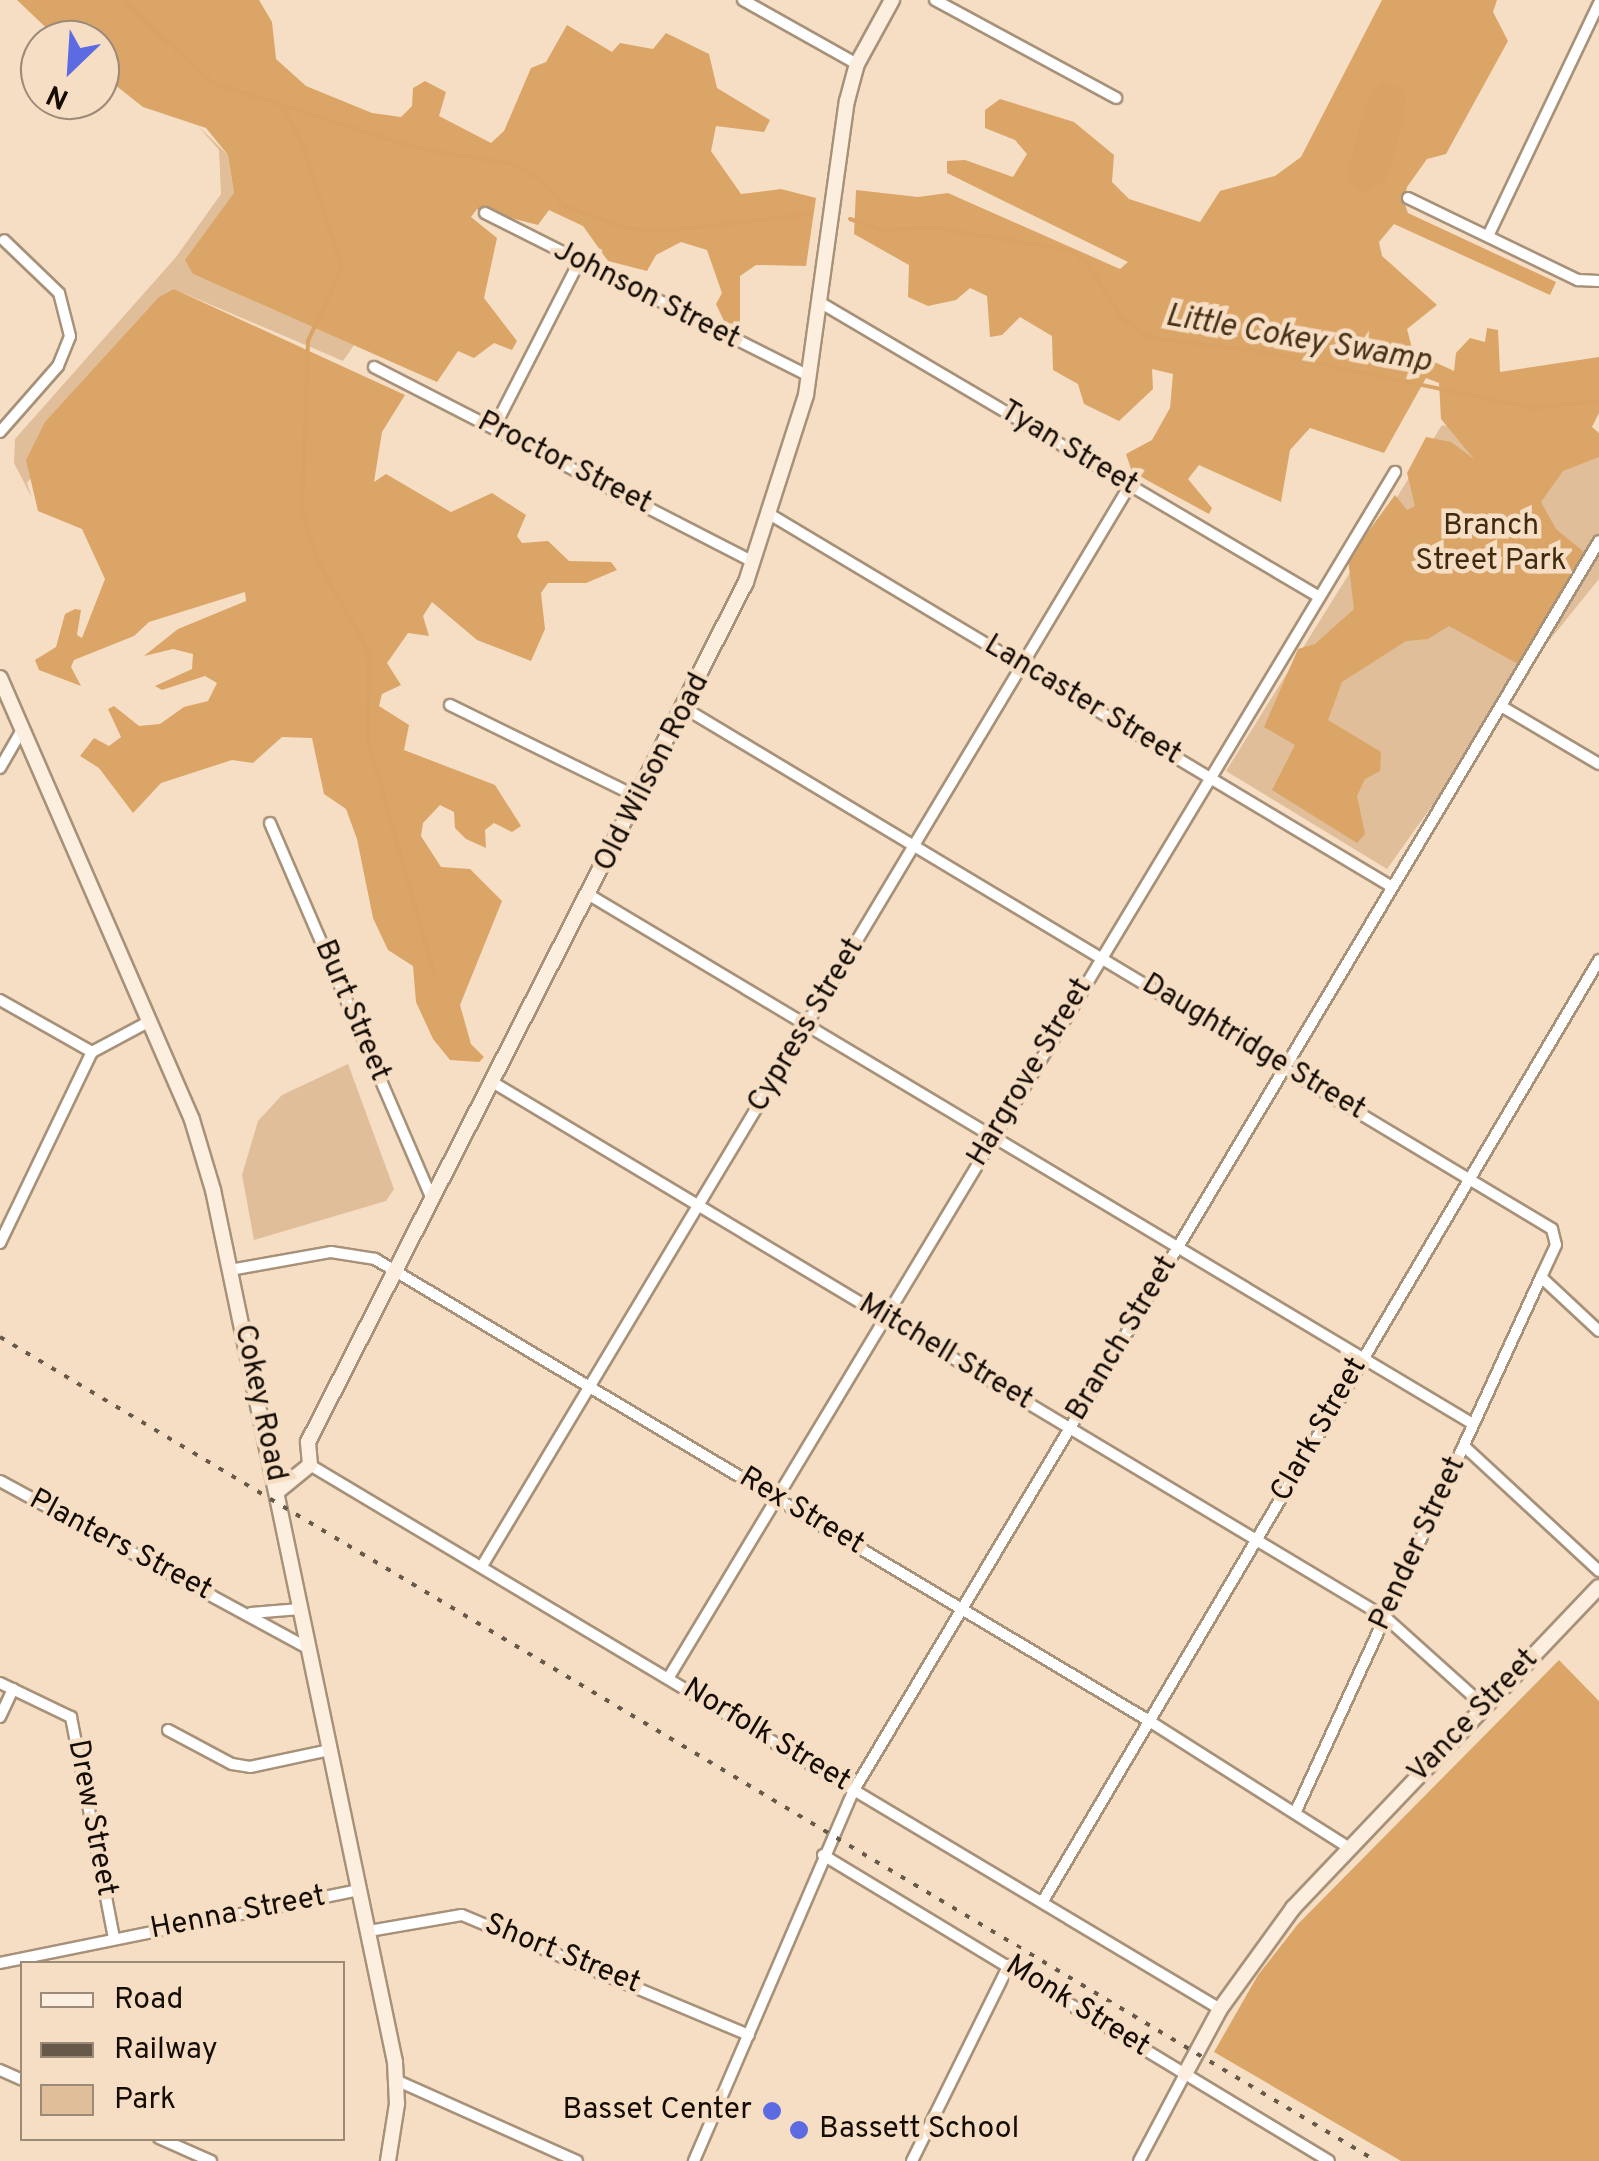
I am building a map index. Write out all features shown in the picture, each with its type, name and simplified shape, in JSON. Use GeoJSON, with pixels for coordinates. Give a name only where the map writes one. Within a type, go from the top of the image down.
{"type":"FeatureCollection","features":[{"type":"Feature","properties":{"kind":"street"},"geometry":{"type":"LineString","coordinates":[[743,0],[857,64]]}},
{"type":"Feature","properties":{"kind":"street","name":"Old Wilson Road"},"geometry":{"type":"LineString","coordinates":[[310,1466],[308,1442],[641,798],[754,562],[810,376],[857,64],[892,0]]}},
{"type":"Feature","properties":{"kind":"street"},"geometry":{"type":"LineString","coordinates":[[935,0],[1116,98]]}},
{"type":"Feature","properties":{"kind":"street"},"geometry":{"type":"LineString","coordinates":[[1488,236],[1599,3]]}},
{"type":"Feature","properties":{"kind":"street"},"geometry":{"type":"LineString","coordinates":[[1408,198],[1578,280],[1599,281]]}},
{"type":"Feature","properties":{"kind":"street","name":"Johnson Street"},"geometry":{"type":"LineString","coordinates":[[485,213],[810,376]]}},
{"type":"Feature","properties":{"kind":"street"},"geometry":{"type":"LineString","coordinates":[[0,432],[58,366],[70,336],[59,293],[4,240]]}},
{"type":"Feature","properties":{"kind":"street"},"geometry":{"type":"LineString","coordinates":[[494,428],[580,262]]}},
{"type":"Feature","properties":{"kind":"street","name":"Tyan Street"},"geometry":{"type":"LineString","coordinates":[[821,302],[1316,595]]}},
{"type":"Feature","properties":{"kind":"street","name":"Proctor Street"},"geometry":{"type":"LineString","coordinates":[[374,367],[754,562]]}},
{"type":"Feature","properties":{"kind":"street","name":"Hargrove Street"},"geometry":{"type":"LineString","coordinates":[[669,1677],[1316,595],[1395,472]]}},
{"type":"Feature","properties":{"kind":"street","name":"Cypress Street"},"geometry":{"type":"LineString","coordinates":[[482,1566],[1130,486]]}},
{"type":"Feature","properties":{"kind":"street","name":"Lancaster Street"},"geometry":{"type":"LineString","coordinates":[[771,515],[1392,887]]}},
{"type":"Feature","properties":{"kind":"street","name":"Branch Street"},"geometry":{"type":"LineString","coordinates":[[694,2161],[854,1790],[1599,542]]}},
{"type":"Feature","properties":{"kind":"street","name":"Cokey Road"},"geometry":{"type":"LineString","coordinates":[[0,678],[200,1142],[278,1491],[398,2080],[388,2161]]}},
{"type":"Feature","properties":{"kind":"street"},"geometry":{"type":"LineString","coordinates":[[450,705],[641,798]]}},
{"type":"Feature","properties":{"kind":"street"},"geometry":{"type":"LineString","coordinates":[[1501,706],[1597,759]]}},
{"type":"Feature","properties":{"kind":"street","name":"Daughtridge Street"},"geometry":{"type":"LineString","coordinates":[[686,709],[1552,1228],[1556,1245],[1542,1276]]}},
{"type":"Feature","properties":{"kind":"street"},"geometry":{"type":"LineString","coordinates":[[0,768],[22,730]]}},
{"type":"Feature","properties":{"kind":"street","name":"Burt Street"},"geometry":{"type":"LineString","coordinates":[[270,823],[432,1199]]}},
{"type":"Feature","properties":{"kind":"street"},"geometry":{"type":"LineString","coordinates":[[591,896],[1473,1424]]}},
{"type":"Feature","properties":{"kind":"street","name":"Clark Street"},"geometry":{"type":"LineString","coordinates":[[1043,1901],[1146,1719],[1599,960]]}},
{"type":"Feature","properties":{"kind":"street"},"geometry":{"type":"LineString","coordinates":[[0,1000],[92,1052]]}},
{"type":"Feature","properties":{"kind":"street"},"geometry":{"type":"LineString","coordinates":[[0,1243],[92,1052],[150,1022]]}},
{"type":"Feature","properties":{"kind":"street","name":"Mitchell Street"},"geometry":{"type":"LineString","coordinates":[[494,1083],[1385,1617],[1484,1706]]}},
{"type":"Feature","properties":{"kind":"street","name":"Rex Street"},"geometry":{"type":"LineString","coordinates":[[230,1270],[345,1252],[398,1271],[1146,1719],[1349,1848]]}},
{"type":"Feature","properties":{"kind":"street"},"geometry":{"type":"LineString","coordinates":[[1542,1276],[1599,1331]]}},
{"type":"Feature","properties":{"kind":"street","name":"Pender Street"},"geometry":{"type":"LineString","coordinates":[[1296,1811],[1542,1276]]}},
{"type":"Feature","properties":{"kind":"street"},"geometry":{"type":"LineString","coordinates":[[1464,1446],[1599,1571]]}},
{"type":"Feature","properties":{"kind":"street"},"geometry":{"type":"LineString","coordinates":[[278,1491],[310,1466]]}},
{"type":"Feature","properties":{"kind":"street","name":"Norfolk Street"},"geometry":{"type":"LineString","coordinates":[[310,1466],[1220,2009]]}},
{"type":"Feature","properties":{"kind":"street","name":"Planters Street"},"geometry":{"type":"LineString","coordinates":[[0,1481],[308,1648]]}},
{"type":"Feature","properties":{"kind":"street","name":"Vance Street"},"geometry":{"type":"LineString","coordinates":[[1349,1848],[1599,1586]]}},
{"type":"Feature","properties":{"kind":"street","name":"Planters Street"},"geometry":{"type":"LineString","coordinates":[[240,1611],[300,1609]]}},
{"type":"Feature","properties":{"kind":"street","name":"Drew Street"},"geometry":{"type":"LineString","coordinates":[[0,1683],[71,1717],[114,1938]]}},
{"type":"Feature","properties":{"kind":"street"},"geometry":{"type":"LineString","coordinates":[[0,1717],[13,1690]]}},
{"type":"Feature","properties":{"kind":"street"},"geometry":{"type":"LineString","coordinates":[[168,1730],[232,1764],[250,1767],[330,1750]]}},
{"type":"Feature","properties":{"kind":"street"},"geometry":{"type":"LineString","coordinates":[[1139,2161],[1220,2009],[1266,1942],[1349,1848]]}},
{"type":"Feature","properties":{"kind":"street","name":"Monk Street"},"geometry":{"type":"LineString","coordinates":[[823,1855],[1329,2161]]}},
{"type":"Feature","properties":{"kind":"street","name":"Henna Street"},"geometry":{"type":"LineString","coordinates":[[0,1963],[358,1890]]}},
{"type":"Feature","properties":{"kind":"street","name":"Short Street"},"geometry":{"type":"LineString","coordinates":[[368,1931],[462,1915],[749,2035]]}},
{"type":"Feature","properties":{"kind":"street"},"geometry":{"type":"LineString","coordinates":[[912,2161],[1009,1965]]}},
{"type":"Feature","properties":{"kind":"street"},"geometry":{"type":"LineString","coordinates":[[398,2080],[577,2161]]}},
{"type":"Feature","properties":{"kind":"street"},"geometry":{"type":"LineString","coordinates":[[166,2141],[211,2161]]}},
{"type":"Feature","properties":{"kind":"green space"},"geometry":{"type":"Polygon","coordinates":[[[17,0],[259,0],[272,22],[276,59],[306,86],[372,113],[401,117],[412,106],[413,88],[425,81],[446,92],[439,116],[491,143],[504,131],[531,68],[546,62],[567,25],[612,52],[620,43],[653,49],[666,33],[709,54],[717,88],[770,120],[764,132],[716,126],[711,151],[741,194],[781,189],[816,198],[806,266],[756,265],[740,276],[740,329],[724,321],[716,304],[722,293],[707,250],[681,242],[656,255],[647,271],[608,261],[583,226],[549,210],[538,225],[477,209],[471,217],[497,238],[484,298],[517,341],[512,350],[494,343],[474,358],[458,351],[437,382],[193,274],[185,260],[234,193],[228,155],[206,128],[143,107],[120,89],[120,20],[38,20],[17,0]]]}},
{"type":"Feature","properties":{"kind":"green space"},"geometry":{"type":"Polygon","coordinates":[[[1382,0],[1497,0],[1493,12],[1508,41],[1446,154],[1427,159],[1407,187],[1404,202],[1408,213],[1556,282],[1550,295],[1394,224],[1379,242],[1382,256],[1437,305],[1407,329],[1413,352],[1454,371],[1456,353],[1470,338],[1485,342],[1487,328],[1498,330],[1500,372],[1599,357],[1599,413],[1592,427],[1599,433],[1599,457],[1563,471],[1541,502],[1556,529],[1584,552],[1518,664],[1449,626],[1428,639],[1406,641],[1342,682],[1328,720],[1381,752],[1380,771],[1365,779],[1357,796],[1365,834],[1357,843],[1272,790],[1295,745],[1264,727],[1298,649],[1315,644],[1354,609],[1348,559],[1395,495],[1407,510],[1415,506],[1407,473],[1426,437],[1451,442],[1474,459],[1441,419],[1439,383],[1426,378],[1384,453],[1310,428],[1290,450],[1281,502],[1199,465],[1188,479],[1212,508],[1209,514],[1132,472],[1126,454],[1152,440],[1170,408],[1173,374],[1152,369],[1153,389],[1119,421],[1084,404],[1078,384],[1053,370],[1052,336],[1020,317],[1002,335],[990,337],[987,296],[970,288],[956,300],[928,306],[908,297],[909,265],[854,234],[856,190],[918,197],[948,193],[1120,269],[1128,262],[947,173],[947,161],[965,160],[1013,177],[1027,154],[1015,140],[985,128],[985,110],[1000,99],[1074,122],[1114,155],[1112,182],[1129,199],[1200,222],[1220,191],[1275,176],[1301,157],[1382,0]]]}},
{"type":"Feature","properties":{"kind":"green space"},"geometry":{"type":"Polygon","coordinates":[[[197,125],[228,155],[234,193],[193,274],[354,345],[343,361],[174,289],[27,483],[32,498],[14,463],[15,439],[176,257],[221,194],[219,150],[197,125]]]}},
{"type":"Feature","properties":{"kind":"green space"},"geometry":{"type":"Polygon","coordinates":[[[174,289],[405,395],[382,432],[374,482],[386,474],[451,512],[492,493],[526,515],[517,536],[522,543],[548,541],[569,561],[611,562],[617,570],[586,583],[548,583],[541,593],[545,629],[531,661],[477,640],[432,602],[423,616],[429,636],[408,633],[387,663],[401,685],[382,694],[379,706],[409,725],[404,750],[495,785],[521,826],[512,832],[494,823],[485,830],[486,848],[466,839],[455,828],[454,812],[440,805],[423,823],[421,836],[441,867],[470,869],[502,901],[460,1005],[471,1044],[484,1057],[479,1062],[450,1060],[433,1039],[416,1002],[413,966],[388,950],[373,918],[357,839],[346,809],[324,794],[312,738],[282,737],[253,763],[232,760],[161,783],[133,813],[99,768],[80,756],[94,738],[109,746],[121,737],[108,709],[114,706],[139,726],[160,724],[184,707],[208,701],[217,683],[205,676],[162,690],[155,686],[192,669],[193,654],[173,649],[144,656],[178,629],[246,601],[245,592],[149,622],[134,636],[74,660],[71,667],[81,686],[39,670],[35,660],[56,647],[65,614],[75,609],[81,610],[77,635],[82,638],[105,579],[82,529],[38,511],[26,460],[45,422],[159,297],[174,289]]]}},
{"type":"Feature","properties":{"kind":"green space","name":"Branch Street Park"},"geometry":{"type":"Polygon","coordinates":[[[1442,425],[1565,450],[1599,450],[1599,579],[1489,715],[1471,751],[1387,869],[1226,771],[1442,425]]]}},
{"type":"Feature","properties":{"kind":"green space"},"geometry":{"type":"Polygon","coordinates":[[[348,1064],[394,1189],[386,1201],[254,1240],[242,1175],[258,1121],[282,1095],[348,1064]]]}},
{"type":"Feature","properties":{"kind":"green space"},"geometry":{"type":"Polygon","coordinates":[[[1559,1660],[1599,1701],[1599,2161],[1401,2161],[1214,2052],[1258,1975],[1298,1924],[1559,1660]]]}},
{"type":"Feature","properties":{"kind":"shaded area"},"geometry":{"type":"Polygon","coordinates":[[[1383,81],[1406,91],[1404,118],[1387,178],[1365,194],[1347,179],[1348,167],[1367,102],[1383,81]]]}},
{"type":"Feature","properties":{"kind":"waterway","name":"Little Cokey Swamp"},"geometry":{"type":"LineString","coordinates":[[122,0],[213,83],[417,148],[513,164],[541,180],[564,206],[626,228],[664,231],[811,214]]}},
{"type":"Feature","properties":{"kind":"waterway"},"geometry":{"type":"LineString","coordinates":[[280,105],[301,140],[342,268],[308,341],[302,510],[317,560],[369,652],[368,740],[434,973]]}},
{"type":"Feature","properties":{"kind":"waterway","name":"Little Cokey Swamp"},"geometry":{"type":"LineString","coordinates":[[850,219],[880,230],[935,228],[1070,250],[1088,264],[1120,316],[1147,337],[1269,353],[1533,408],[1599,401]]}},
{"type":"Feature","properties":{"kind":"railway"},"geometry":{"type":"LineString","coordinates":[[0,1337],[1376,2161]]}},
{"type":"Feature","properties":{"kind":"place","name":"Basset Center"},"geometry":{"type":"Point","coordinates":[772,2111]}},
{"type":"Feature","properties":{"kind":"place","name":"Bassett School"},"geometry":{"type":"Point","coordinates":[799,2130]}}]}
